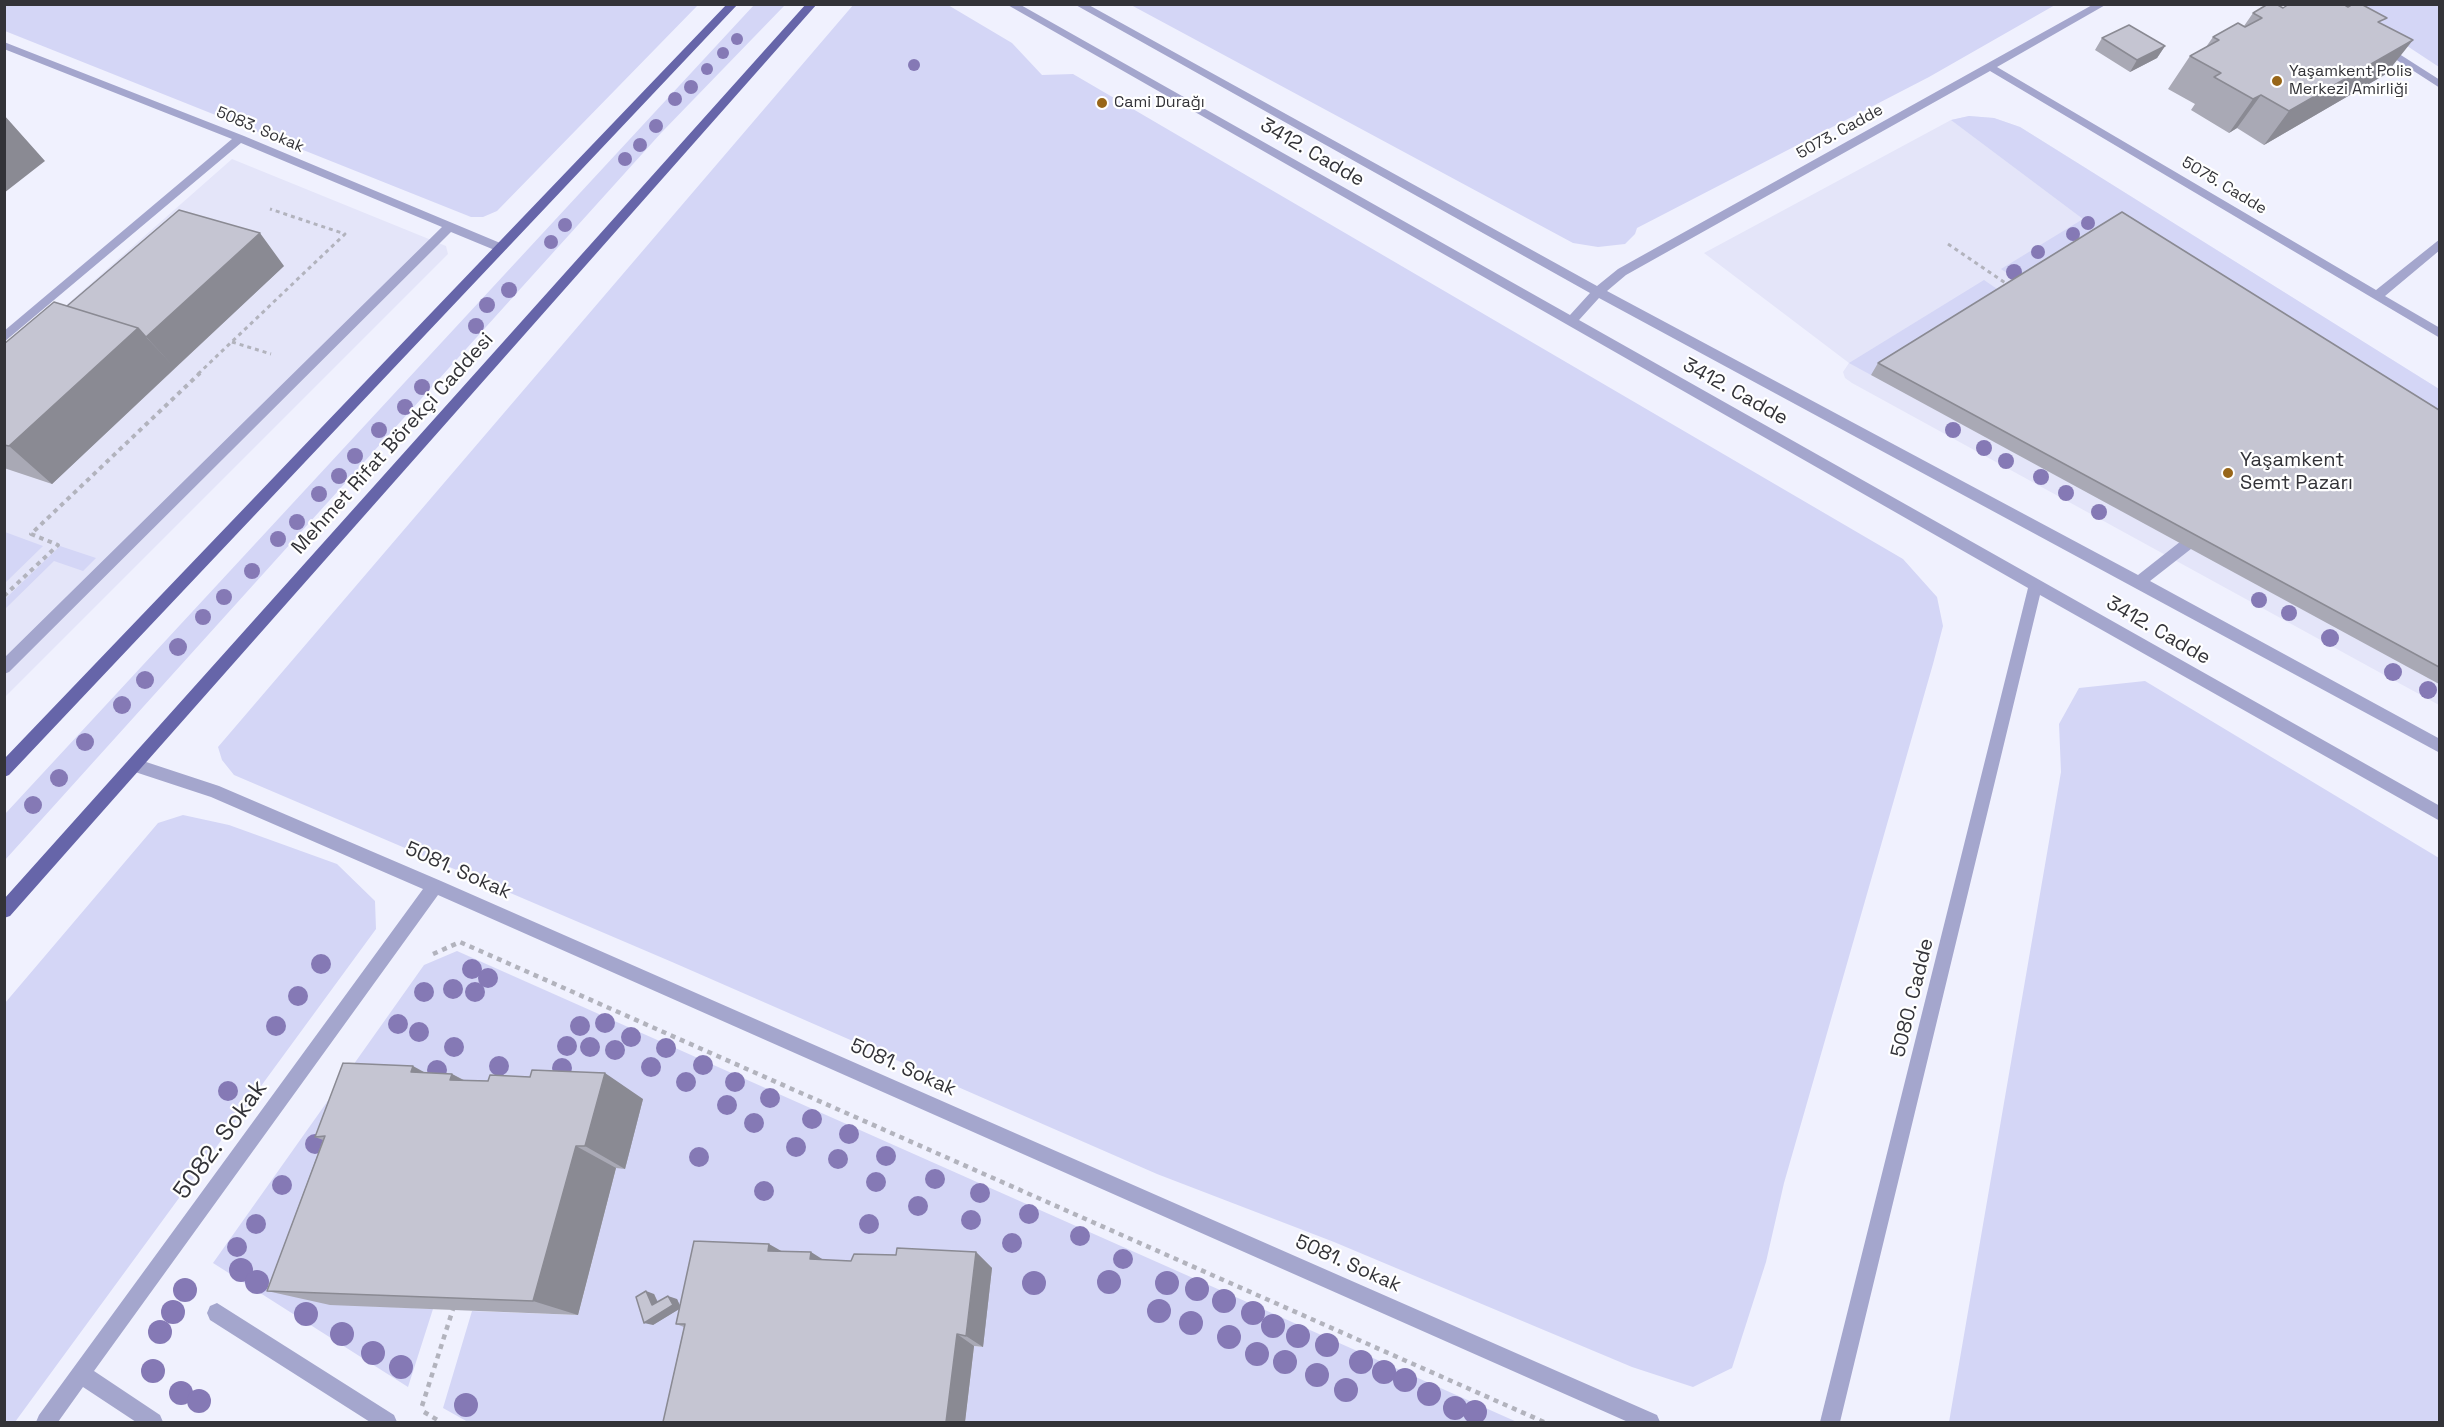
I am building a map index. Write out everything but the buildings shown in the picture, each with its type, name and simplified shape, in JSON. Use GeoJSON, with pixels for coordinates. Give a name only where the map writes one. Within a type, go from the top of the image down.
{"type":"FeatureCollection","features":[{"type":"Feature","properties":{"kind":"main road"},"geometry":{"type":"LineString","coordinates":[[4,770],[734,4]]}},
{"type":"Feature","properties":{"kind":"main road","name":"Mehmet Rifat Börekçi Caddesi"},"geometry":{"type":"LineString","coordinates":[[4,911],[812,4]]}},
{"type":"Feature","properties":{"kind":"street","name":"3412. Cadde"},"geometry":{"type":"LineString","coordinates":[[1011,4],[2439,814]]}},
{"type":"Feature","properties":{"kind":"street","name":"3412. Cadde"},"geometry":{"type":"LineString","coordinates":[[1079,4],[1598,292],[2139,582],[2439,747]]}},
{"type":"Feature","properties":{"kind":"street","name":"5073. Cadde"},"geometry":{"type":"LineString","coordinates":[[1571,322],[1598,292],[1622,272],[2102,4]]}},
{"type":"Feature","properties":{"kind":"street"},"geometry":{"type":"LineString","coordinates":[[2375,41],[2439,85]]}},
{"type":"Feature","properties":{"kind":"street","name":"5083. Sokak"},"geometry":{"type":"LineString","coordinates":[[4,45],[240,138],[448,228],[501,248]]}},
{"type":"Feature","properties":{"kind":"street","name":"5075. Cadde"},"geometry":{"type":"LineString","coordinates":[[1990,67],[2439,333]]}},
{"type":"Feature","properties":{"kind":"street"},"geometry":{"type":"LineString","coordinates":[[4,338],[240,138]]}},
{"type":"Feature","properties":{"kind":"street"},"geometry":{"type":"LineString","coordinates":[[4,668],[448,228]]}},
{"type":"Feature","properties":{"kind":"street"},"geometry":{"type":"LineString","coordinates":[[2377,296],[2439,243]]}},
{"type":"Feature","properties":{"kind":"street"},"geometry":{"type":"LineString","coordinates":[[2139,582],[2211,530]]}},
{"type":"Feature","properties":{"kind":"street","name":"5080. Cadde"},"geometry":{"type":"LineString","coordinates":[[1830,1422],[2036,584]]}},
{"type":"Feature","properties":{"kind":"street","name":"5081. Sokak"},"geometry":{"type":"LineString","coordinates":[[134,765],[214,791],[435,885],[1650,1422]]}},
{"type":"Feature","properties":{"kind":"street","name":"5082. Sokak"},"geometry":{"type":"LineString","coordinates":[[46,1422],[435,885]]}},
{"type":"Feature","properties":{"kind":"street"},"geometry":{"type":"LineString","coordinates":[[217,1313],[387,1422]]}},
{"type":"Feature","properties":{"kind":"street"},"geometry":{"type":"LineString","coordinates":[[81,1374],[153,1422]]}},
{"type":"Feature","properties":{"kind":"path"},"geometry":{"type":"LineString","coordinates":[[4,596],[58,545],[31,534],[345,234],[270,209]]}},
{"type":"Feature","properties":{"kind":"path"},"geometry":{"type":"LineString","coordinates":[[1948,244],[2011,287]]}},
{"type":"Feature","properties":{"kind":"path"},"geometry":{"type":"LineString","coordinates":[[232,342],[260,351]]}},
{"type":"Feature","properties":{"kind":"path"},"geometry":{"type":"LineString","coordinates":[[428,956],[460,942],[1544,1422]]}},
{"type":"Feature","properties":{"kind":"path"},"geometry":{"type":"LineString","coordinates":[[421,1410],[453,1309]]}},
{"type":"Feature","properties":{"kind":"path"},"geometry":{"type":"LineString","coordinates":[[411,1404],[441,1422]]}},
{"type":"Feature","properties":{"kind":"shaded area"},"geometry":{"type":"Polygon","coordinates":[[[854,4],[948,5],[1012,43],[1042,75],[1073,74],[1903,559],[1937,597],[1943,626],[1933,664],[1784,1183],[1766,1262],[1732,1368],[1693,1387],[1632,1367],[1334,1242],[1157,1174],[672,962],[234,775],[222,760],[218,747],[854,4]]]}},
{"type":"Feature","properties":{"kind":"shaded area"},"geometry":{"type":"Polygon","coordinates":[[[4,5],[698,5],[497,211],[483,217],[471,217],[5,31],[4,5]]]}},
{"type":"Feature","properties":{"kind":"shaded area"},"geometry":{"type":"Polygon","coordinates":[[[754,5],[785,5],[661,133],[5,860],[5,814],[754,5]]]}},
{"type":"Feature","properties":{"kind":"shaded area"},"geometry":{"type":"Polygon","coordinates":[[[1131,5],[2055,5],[1929,77],[1637,228],[1635,234],[1625,244],[1598,247],[1573,243],[1131,5]]]}},
{"type":"Feature","properties":{"kind":"shaded area"},"geometry":{"type":"Polygon","coordinates":[[[2345,5],[2439,5],[2439,67],[2345,5]]]}},
{"type":"Feature","properties":{"kind":"shaded area","name":"Yaşamkent Semt Pazarı"},"geometry":{"type":"Polygon","coordinates":[[[1969,116],[1994,118],[2020,127],[2439,389],[2439,705],[1852,383],[1845,378],[1843,372],[1849,363],[1704,253],[1951,120],[1969,116]]]}},
{"type":"Feature","properties":{"kind":"shaded area"},"geometry":{"type":"Polygon","coordinates":[[[1969,116],[1994,118],[2020,127],[2439,389],[2439,428],[2019,281],[2001,269],[2083,219],[1951,120],[1969,116]]]}},
{"type":"Feature","properties":{"kind":"shaded area"},"geometry":{"type":"Polygon","coordinates":[[[232,159],[446,246],[448,254],[5,697],[5,359],[232,159]]]}},
{"type":"Feature","properties":{"kind":"shaded area"},"geometry":{"type":"Polygon","coordinates":[[[1984,280],[2003,293],[1871,375],[1849,363],[1984,280]]]}},
{"type":"Feature","properties":{"kind":"shaded area"},"geometry":{"type":"Polygon","coordinates":[[[4,532],[43,546],[5,583],[4,532]]]}},
{"type":"Feature","properties":{"kind":"shaded area"},"geometry":{"type":"Polygon","coordinates":[[[60,546],[96,558],[83,571],[54,561],[5,609],[5,599],[60,546]]]}},
{"type":"Feature","properties":{"kind":"shaded area"},"geometry":{"type":"Polygon","coordinates":[[[2145,681],[2439,858],[2439,1422],[1949,1422],[2061,772],[2059,724],[2079,688],[2145,681]]]}},
{"type":"Feature","properties":{"kind":"shaded area"},"geometry":{"type":"Polygon","coordinates":[[[183,815],[229,825],[337,864],[375,901],[376,929],[15,1422],[5,1422],[5,1003],[158,823],[183,815]]]}},
{"type":"Feature","properties":{"kind":"shaded area"},"geometry":{"type":"Polygon","coordinates":[[[457,951],[1517,1422],[965,1422],[974,1346],[982,1347],[992,1268],[703,1422],[468,1422],[443,1408],[472,1311],[578,1315],[616,1168],[625,1168],[642,1099],[330,1304],[433,1309],[408,1387],[213,1263],[424,965],[457,951]]]}},
{"type":"Feature","properties":{"kind":"place","name":"Yaşamkent Polis Merkezi Amirliği"},"geometry":{"type":"Point","coordinates":[2277,81]}},
{"type":"Feature","properties":{"kind":"place","name":"Cami Durağı"},"geometry":{"type":"Point","coordinates":[1102,103]}},
{"type":"Feature","properties":{"kind":"place","name":"Yaşamkent Semt Pazarı"},"geometry":{"type":"Point","coordinates":[2228,473]}}]}
